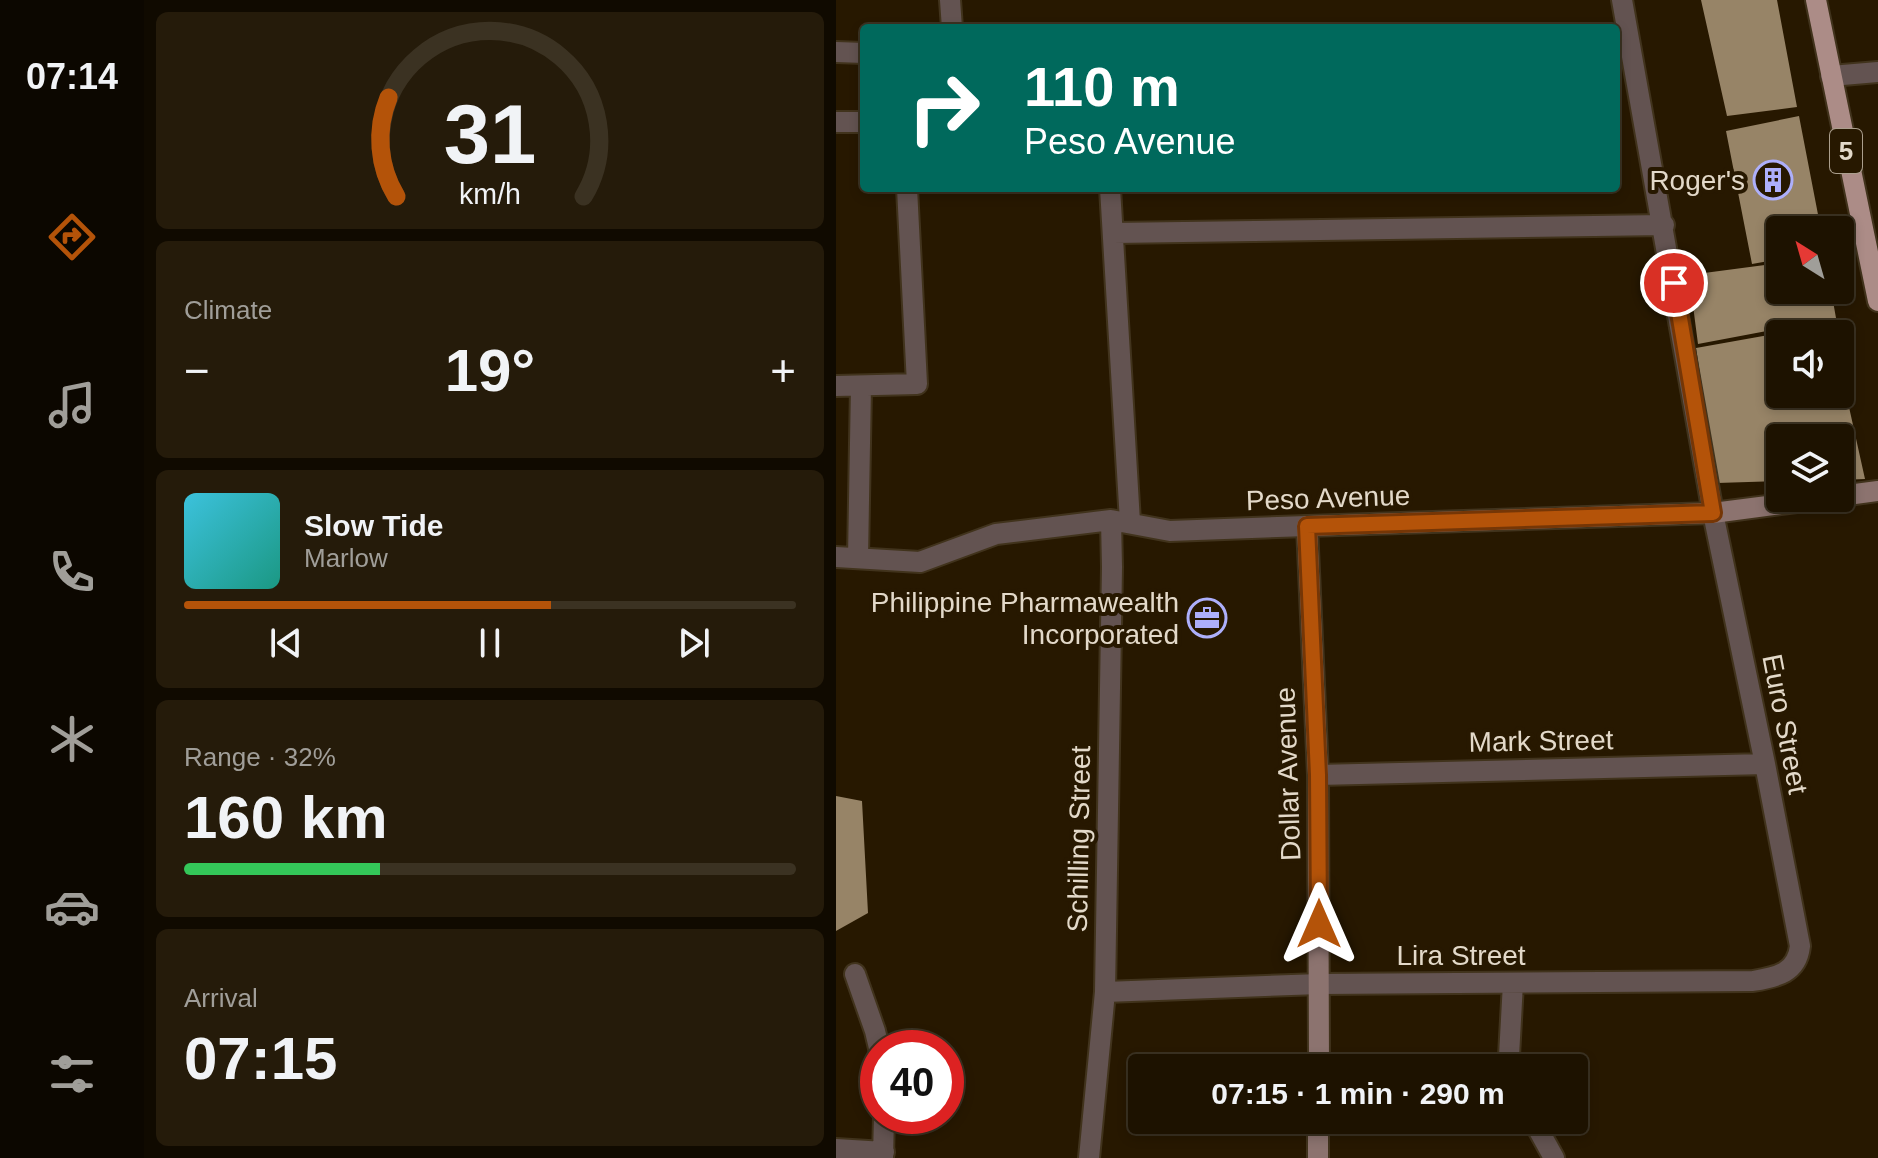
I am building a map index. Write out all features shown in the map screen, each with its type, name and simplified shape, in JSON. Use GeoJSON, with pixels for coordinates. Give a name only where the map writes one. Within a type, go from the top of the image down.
{"type":"FeatureCollection","features":[{"type":"Feature","properties":{"kind":"main road","name":"5"},"geometry":{"type":"LineString","coordinates":[[1816,0],[1878,301]]}},
{"type":"Feature","properties":{"kind":"street"},"geometry":{"type":"LineString","coordinates":[[950,0],[952,24]]}},
{"type":"Feature","properties":{"kind":"street","name":"Euro Street"},"geometry":{"type":"LineString","coordinates":[[1622,0],[1713,513],[1800,946]]}},
{"type":"Feature","properties":{"kind":"street"},"geometry":{"type":"LineString","coordinates":[[836,52],[860,53]]}},
{"type":"Feature","properties":{"kind":"street"},"geometry":{"type":"LineString","coordinates":[[1831,76],[1878,72]]}},
{"type":"Feature","properties":{"kind":"street"},"geometry":{"type":"LineString","coordinates":[[836,122],[860,122]]}},
{"type":"Feature","properties":{"kind":"street"},"geometry":{"type":"LineString","coordinates":[[836,386],[917,384],[907,192]]}},
{"type":"Feature","properties":{"kind":"street","name":"Schilling Street"},"geometry":{"type":"LineString","coordinates":[[1089,1158],[1105,992],[1112,567],[1120,521],[1110,192]]}},
{"type":"Feature","properties":{"kind":"street"},"geometry":{"type":"LineString","coordinates":[[1113,233],[1664,225]]}},
{"type":"Feature","properties":{"kind":"street"},"geometry":{"type":"LineString","coordinates":[[858,558],[861,386]]}},
{"type":"Feature","properties":{"kind":"street"},"geometry":{"type":"LineString","coordinates":[[1854,494],[1878,491]]}},
{"type":"Feature","properties":{"kind":"street","name":"Peso Avenue"},"geometry":{"type":"LineString","coordinates":[[836,557],[920,562],[996,534],[1120,521],[1170,531],[1713,513],[1766,506]]}},
{"type":"Feature","properties":{"kind":"street","name":"Dollar Avenue"},"geometry":{"type":"LineString","coordinates":[[1307,526],[1318,775],[1319,1054]]}},
{"type":"Feature","properties":{"kind":"street","name":"Mark Street"},"geometry":{"type":"LineString","coordinates":[[1318,775],[1765,764]]}},
{"type":"Feature","properties":{"kind":"street","name":"Lira Street"},"geometry":{"type":"LineString","coordinates":[[1105,992],[1320,984],[1753,981],[1777,976],[1791,969],[1799,956],[1800,946]]}},
{"type":"Feature","properties":{"kind":"street"},"geometry":{"type":"LineString","coordinates":[[855,974],[875,1030]]}},
{"type":"Feature","properties":{"kind":"street"},"geometry":{"type":"LineString","coordinates":[[1509,1054],[1513,983]]}},
{"type":"Feature","properties":{"kind":"street"},"geometry":{"type":"LineString","coordinates":[[836,1149],[884,1155],[884,1134]]}},
{"type":"Feature","properties":{"kind":"street"},"geometry":{"type":"LineString","coordinates":[[1318,1134],[1318,1158]]}},
{"type":"Feature","properties":{"kind":"street"},"geometry":{"type":"LineString","coordinates":[[1541,1134],[1554,1158]]}},
{"type":"Feature","properties":{"kind":"building"},"geometry":{"type":"Polygon","coordinates":[[[1701,0],[1777,0],[1797,107],[1727,116],[1701,0]]]}},
{"type":"Feature","properties":{"kind":"building","name":"Roger's"},"geometry":{"type":"Polygon","coordinates":[[[1799,116],[1818,216],[1766,216],[1766,262],[1752,264],[1726,131],[1799,116]]]}},
{"type":"Feature","properties":{"kind":"building"},"geometry":{"type":"Polygon","coordinates":[[[1766,265],[1766,304],[1834,304],[1836,318],[1766,320],[1766,331],[1698,344],[1689,275],[1766,265]]]}},
{"type":"Feature","properties":{"kind":"building"},"geometry":{"type":"Polygon","coordinates":[[[1766,336],[1766,408],[1849,408],[1853,424],[1766,424],[1766,481],[1717,483],[1696,348],[1766,336]]]}},
{"type":"Feature","properties":{"kind":"building"},"geometry":{"type":"Polygon","coordinates":[[[1854,430],[1865,479],[1854,479],[1854,430]]]}},
{"type":"Feature","properties":{"kind":"building"},"geometry":{"type":"Polygon","coordinates":[[[836,796],[862,801],[868,913],[836,931],[836,796]]]}},
{"type":"Feature","properties":{"kind":"place","name":"Roger's"},"geometry":{"type":"Point","coordinates":[1773,180]}},
{"type":"Feature","properties":{"kind":"place","name":"Philippine Pharmawealth Incorporated"},"geometry":{"type":"Point","coordinates":[1207,618]}},
{"type":"Feature","properties":{"kind":"route"},"geometry":{"type":"LineString","coordinates":[[1319,924],[1318,775],[1307,526],[1713,513],[1674,283]]}}]}
